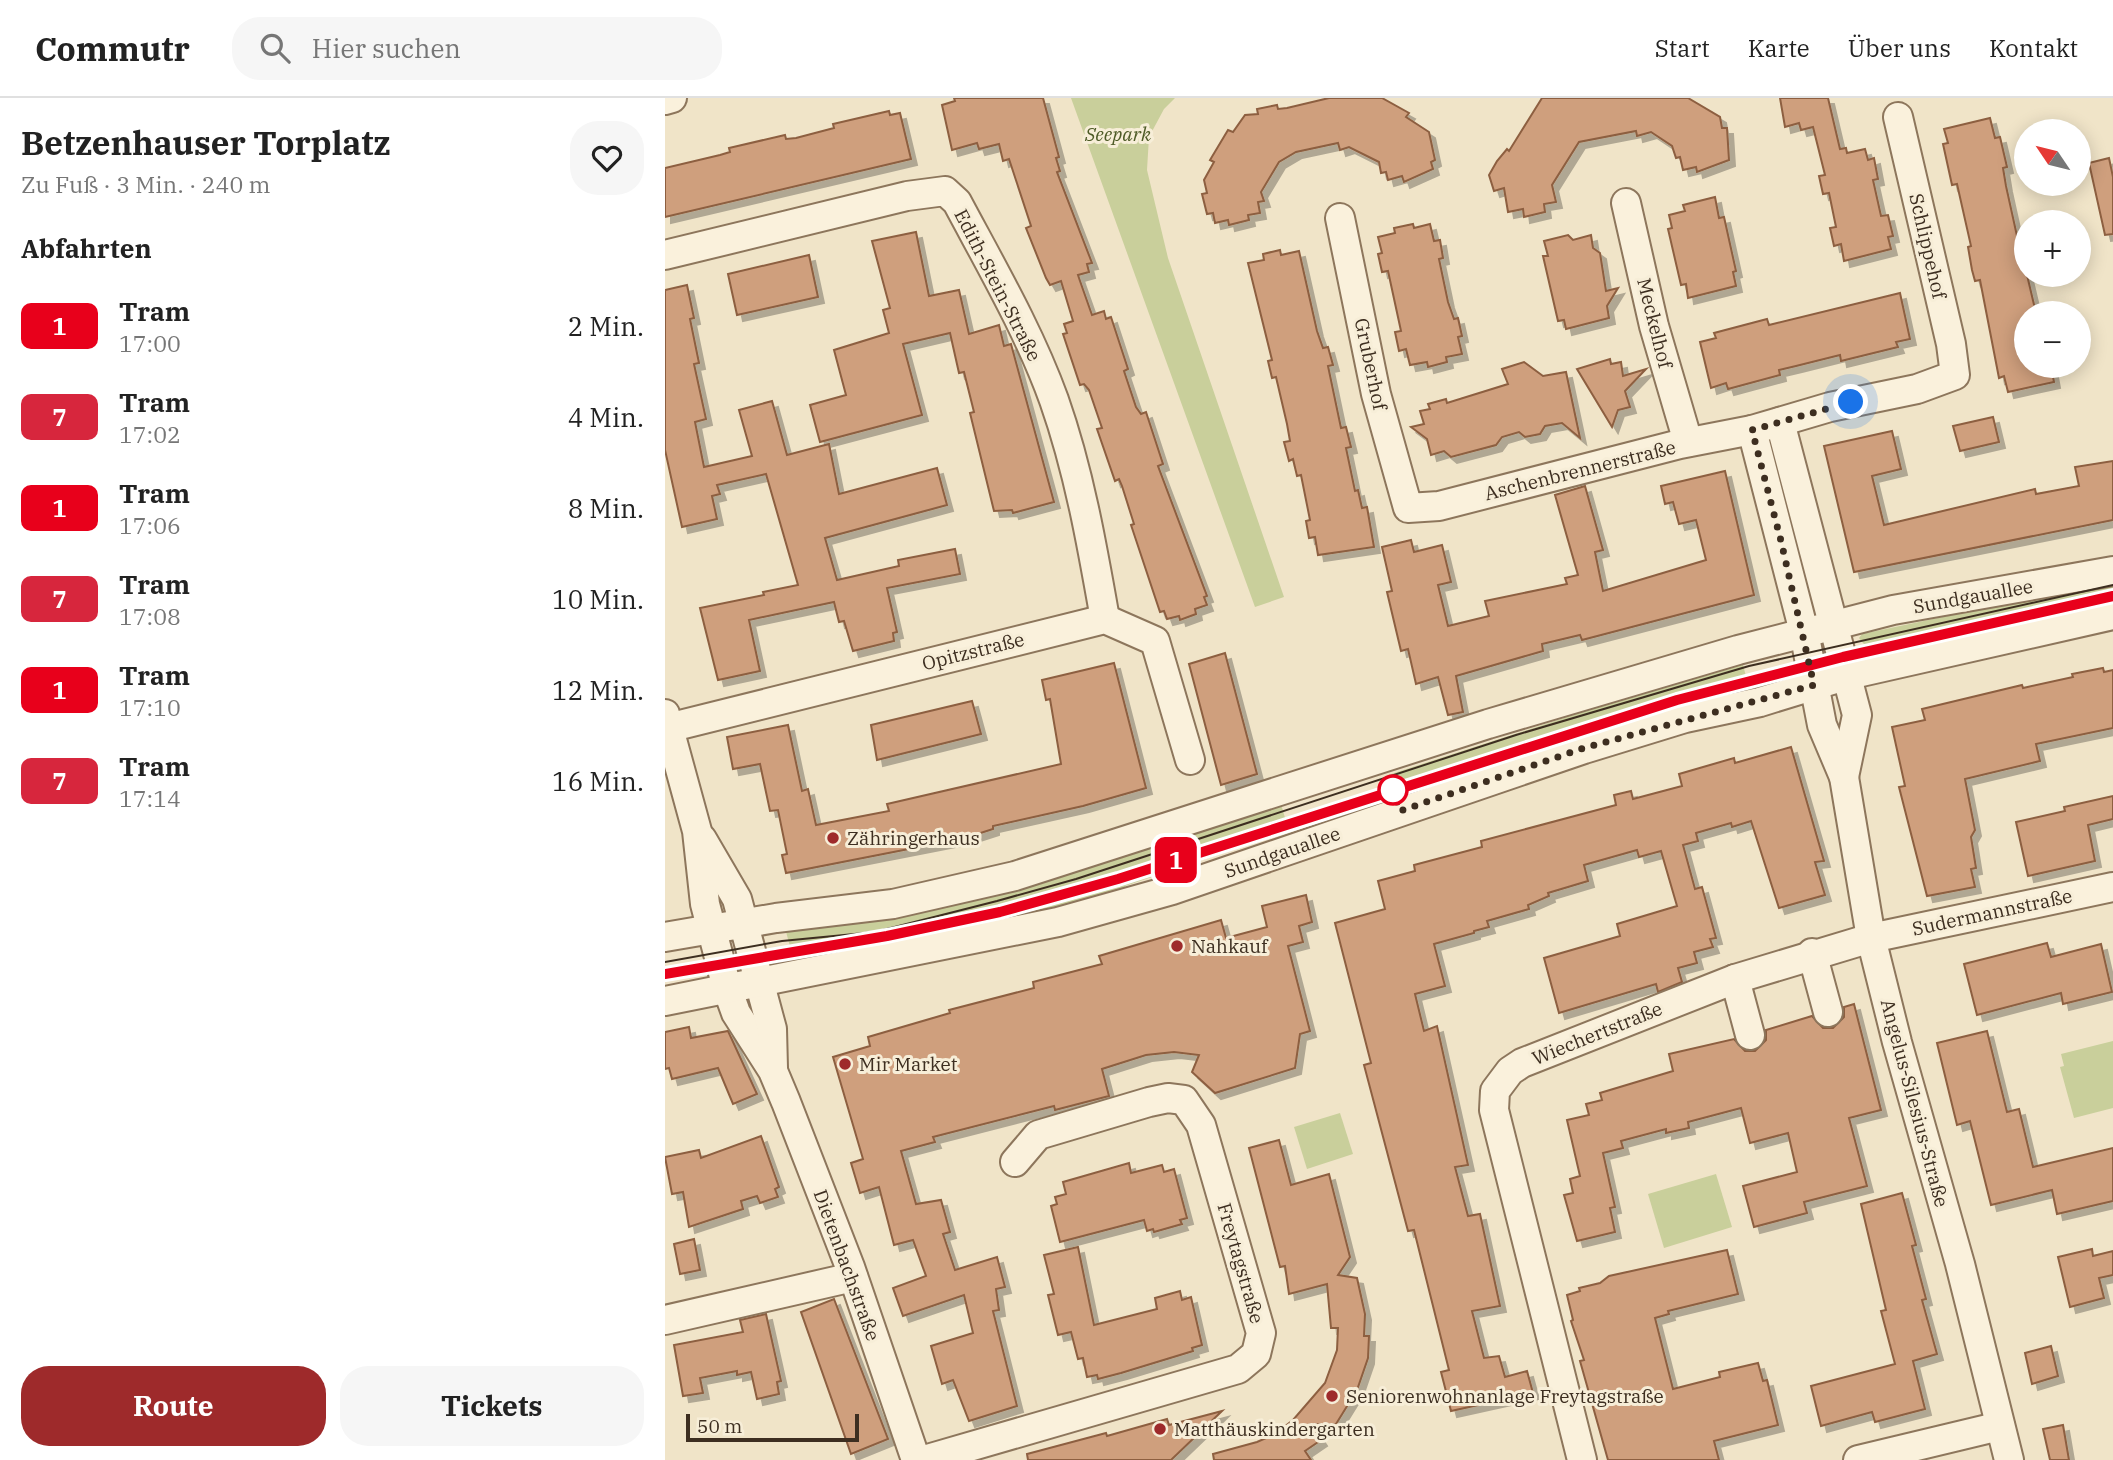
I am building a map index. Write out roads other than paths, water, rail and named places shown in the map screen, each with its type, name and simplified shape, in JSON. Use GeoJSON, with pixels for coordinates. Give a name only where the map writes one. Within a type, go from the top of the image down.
{"type":"FeatureCollection","features":[{"type":"Feature","properties":{"kind":"street"},"geometry":{"type":"LineString","coordinates":[[665,100],[672,98]]}},
{"type":"Feature","properties":{"kind":"street","name":"Schlippehof"},"geometry":{"type":"LineString","coordinates":[[1898,117],[1951,344],[1955,375]]}},
{"type":"Feature","properties":{"kind":"street","name":"Edith-Stein-Straße"},"geometry":{"type":"LineString","coordinates":[[665,255],[907,197],[945,191],[957,202],[1010,302],[1054,399],[1084,506],[1105,619]]}},
{"type":"Feature","properties":{"kind":"street","name":"Meckelhof"},"geometry":{"type":"LineString","coordinates":[[1626,203],[1656,333],[1688,442]]}},
{"type":"Feature","properties":{"kind":"street","name":"Gruberhof"},"geometry":{"type":"LineString","coordinates":[[1340,218],[1376,394],[1408,508]]}},
{"type":"Feature","properties":{"kind":"street","name":"Aschenbrennerstraße"},"geometry":{"type":"LineString","coordinates":[[1408,508],[1439,506],[1688,442],[1752,430],[1830,407],[1917,389],[1955,375]]}},
{"type":"Feature","properties":{"kind":"street"},"geometry":{"type":"LineString","coordinates":[[1780,422],[1848,675]]}},
{"type":"Feature","properties":{"kind":"street"},"geometry":{"type":"LineString","coordinates":[[1752,430],[1804,632],[1814,685]]}},
{"type":"Feature","properties":{"kind":"street","name":"Sundgauallee"},"geometry":{"type":"LineString","coordinates":[[665,937],[715,940],[747,936],[1015,876],[1488,724],[1804,632],[1893,610],[2113,571]]}},
{"type":"Feature","properties":{"kind":"street","name":"Sundgauallee"},"geometry":{"type":"LineString","coordinates":[[665,1001],[1058,922],[1172,890],[1584,748],[1848,675],[2113,615]]}},
{"type":"Feature","properties":{"kind":"street"},"geometry":{"type":"LineString","coordinates":[[1105,619],[1155,641],[1190,760]]}},
{"type":"Feature","properties":{"kind":"street","name":"Opitzstraße"},"geometry":{"type":"LineString","coordinates":[[666,721],[1105,619]]}},
{"type":"Feature","properties":{"kind":"street","name":"Angelus-Silesius-Straße"},"geometry":{"type":"LineString","coordinates":[[1844,777],[1857,715],[1848,675]]}},
{"type":"Feature","properties":{"kind":"street","name":"Angelus-Silesius-Straße"},"geometry":{"type":"LineString","coordinates":[[1814,685],[1822,725],[1844,777],[1871,937],[2009,1460]]}},
{"type":"Feature","properties":{"kind":"street"},"geometry":{"type":"LineString","coordinates":[[666,721],[697,831]]}},
{"type":"Feature","properties":{"kind":"street","name":"Dietenbachstraße"},"geometry":{"type":"LineString","coordinates":[[697,831],[737,899],[772,1030],[773,1071]]}},
{"type":"Feature","properties":{"kind":"street","name":"Dietenbachstraße"},"geometry":{"type":"LineString","coordinates":[[697,831],[705,904],[727,988],[736,1013],[773,1071],[853,1276],[916,1460]]}},
{"type":"Feature","properties":{"kind":"street","name":"Sudermannstraße"},"geometry":{"type":"LineString","coordinates":[[1871,937],[2113,887]]}},
{"type":"Feature","properties":{"kind":"street","name":"Wiechertstraße"},"geometry":{"type":"LineString","coordinates":[[1582,1460],[1494,1110],[1495,1091],[1510,1071],[1521,1063],[1740,977],[1871,937]]}},
{"type":"Feature","properties":{"kind":"street"},"geometry":{"type":"LineString","coordinates":[[1807,955],[1821,1012]]}},
{"type":"Feature","properties":{"kind":"street"},"geometry":{"type":"LineString","coordinates":[[1740,977],[1755,1032]]}},
{"type":"Feature","properties":{"kind":"street","name":"Freytagstraße"},"geometry":{"type":"LineString","coordinates":[[924,1460],[1238,1369],[1256,1353],[1261,1333],[1201,1125],[1184,1100],[1168,1098],[1149,1102],[1038,1136],[1015,1162]]}},
{"type":"Feature","properties":{"kind":"street"},"geometry":{"type":"LineString","coordinates":[[665,1320],[853,1276]]}},
{"type":"Feature","properties":{"kind":"street"},"geometry":{"type":"LineString","coordinates":[[1858,1460],[2000,1426]]}},
{"type":"Feature","properties":{"kind":"tram line"},"geometry":{"type":"LineString","coordinates":[[665,962],[782,941],[875,932],[997,901],[1076,879],[1516,735],[1749,666],[2113,585]]}},
{"type":"Feature","properties":{"kind":"tram line"},"geometry":{"type":"LineString","coordinates":[[964,919],[1118,879],[1651,707],[1754,678],[2113,595]]}},
{"type":"Feature","properties":{"kind":"tram line","name":"1"},"geometry":{"type":"LineString","coordinates":[[665,974],[887,936],[1000,912],[1118,879],[1625,716],[1753,678],[2113,596]]}},
{"type":"Feature","properties":{"kind":"tram line"},"geometry":{"type":"LineString","coordinates":[[665,974],[810,948]]}},
{"type":"Feature","properties":{"kind":"place","name":"Zähringerhaus"},"geometry":{"type":"Point","coordinates":[833,838]}},
{"type":"Feature","properties":{"kind":"place","name":"Nahkauf"},"geometry":{"type":"Point","coordinates":[1177,946]}},
{"type":"Feature","properties":{"kind":"place","name":"Mir Market"},"geometry":{"type":"Point","coordinates":[845,1064]}},
{"type":"Feature","properties":{"kind":"place","name":"Seniorenwohnanlage Freytagstraße"},"geometry":{"type":"Point","coordinates":[1332,1396]}},
{"type":"Feature","properties":{"kind":"place","name":"Matthäuskindergarten"},"geometry":{"type":"Point","coordinates":[1160,1429]}},
{"type":"Feature","properties":{"kind":"park label","name":"Seepark"},"geometry":{"type":"Point","coordinates":[1118,134]}}]}
